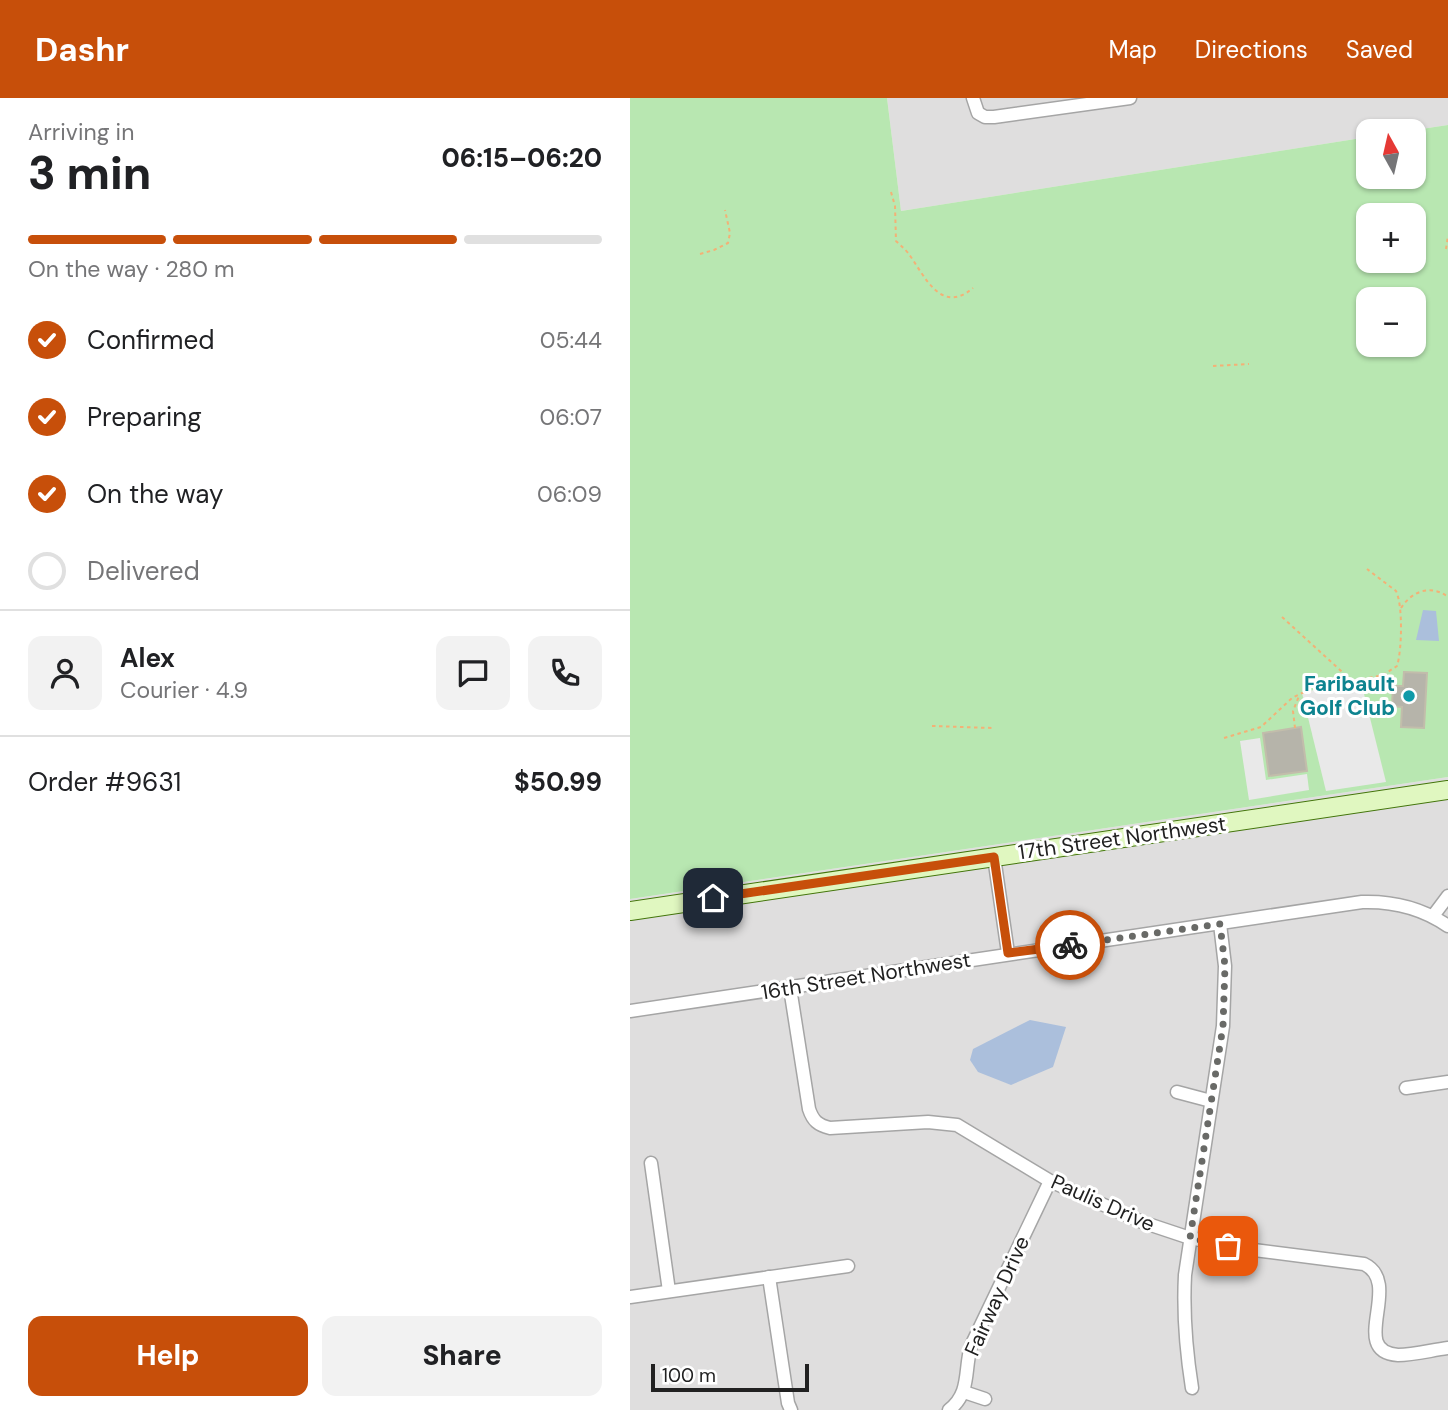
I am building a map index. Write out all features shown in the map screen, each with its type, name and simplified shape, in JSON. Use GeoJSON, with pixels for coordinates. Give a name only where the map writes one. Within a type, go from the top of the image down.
{"type":"FeatureCollection","features":[{"type":"Feature","properties":{"kind":"street"},"geometry":{"type":"LineString","coordinates":[[973,98],[978,113],[985,117],[994,117],[1130,98]]}},
{"type":"Feature","properties":{"kind":"street","name":"17th Street Northwest"},"geometry":{"type":"LineString","coordinates":[[630,911],[1448,790]]}},
{"type":"Feature","properties":{"kind":"street"},"geometry":{"type":"LineString","coordinates":[[994,857],[1008,953]]}},
{"type":"Feature","properties":{"kind":"street"},"geometry":{"type":"LineString","coordinates":[[1433,916],[1448,896]]}},
{"type":"Feature","properties":{"kind":"street","name":"16th Street Northwest"},"geometry":{"type":"LineString","coordinates":[[630,1012],[1008,953],[1373,902],[1401,905],[1433,916],[1448,926]]}},
{"type":"Feature","properties":{"kind":"street"},"geometry":{"type":"LineString","coordinates":[[1192,1388],[1183,1312],[1185,1275],[1225,999],[1225,966],[1220,924]]}},
{"type":"Feature","properties":{"kind":"street","name":"Paulis Drive"},"geometry":{"type":"LineString","coordinates":[[790,988],[810,1110],[817,1124],[830,1128],[928,1122],[957,1125],[1050,1181],[1142,1222],[1190,1238],[1246,1249],[1368,1265],[1375,1270],[1379,1279],[1374,1333],[1382,1349],[1400,1355],[1448,1348]]}},
{"type":"Feature","properties":{"kind":"street"},"geometry":{"type":"LineString","coordinates":[[1406,1088],[1448,1082]]}},
{"type":"Feature","properties":{"kind":"street"},"geometry":{"type":"LineString","coordinates":[[1177,1092],[1211,1101]]}},
{"type":"Feature","properties":{"kind":"street"},"geometry":{"type":"LineString","coordinates":[[651,1163],[669,1291]]}},
{"type":"Feature","properties":{"kind":"street","name":"Fairway Drive"},"geometry":{"type":"LineString","coordinates":[[964,1392],[966,1361],[971,1346],[1050,1181]]}},
{"type":"Feature","properties":{"kind":"street"},"geometry":{"type":"LineString","coordinates":[[630,1297],[848,1265]]}},
{"type":"Feature","properties":{"kind":"street"},"geometry":{"type":"LineString","coordinates":[[769,1277],[791,1410]]}},
{"type":"Feature","properties":{"kind":"street"},"geometry":{"type":"LineString","coordinates":[[949,1410],[964,1392],[985,1399]]}},
{"type":"Feature","properties":{"kind":"path"},"geometry":{"type":"LineString","coordinates":[[891,192],[895,206],[896,241],[909,255],[921,275],[945,296],[961,296],[973,288]]}},
{"type":"Feature","properties":{"kind":"path"},"geometry":{"type":"LineString","coordinates":[[700,254],[728,243],[730,233],[725,210]]}},
{"type":"Feature","properties":{"kind":"path"},"geometry":{"type":"LineString","coordinates":[[1446,249],[1448,236]]}},
{"type":"Feature","properties":{"kind":"path"},"geometry":{"type":"LineString","coordinates":[[1213,366],[1249,364]]}},
{"type":"Feature","properties":{"kind":"path"},"geometry":{"type":"LineString","coordinates":[[1224,738],[1251,732],[1268,723],[1292,698],[1302,693],[1383,675],[1397,666],[1401,608],[1396,591],[1367,569]]}},
{"type":"Feature","properties":{"kind":"path"},"geometry":{"type":"LineString","coordinates":[[1401,608],[1410,596],[1420,592],[1437,591],[1448,597]]}},
{"type":"Feature","properties":{"kind":"path"},"geometry":{"type":"LineString","coordinates":[[1282,617],[1352,680]]}},
{"type":"Feature","properties":{"kind":"path"},"geometry":{"type":"LineString","coordinates":[[1295,728],[1294,705],[1302,693]]}},
{"type":"Feature","properties":{"kind":"path"},"geometry":{"type":"LineString","coordinates":[[932,726],[992,728]]}},
{"type":"Feature","properties":{"kind":"path"},"geometry":{"type":"LineString","coordinates":[[1251,732],[1253,736]]}},
{"type":"Feature","properties":{"kind":"shaded area"},"geometry":{"type":"Polygon","coordinates":[[[887,98],[1448,98],[1448,125],[1426,128],[1426,119],[1356,119],[1356,139],[901,211],[887,98]]]}},
{"type":"Feature","properties":{"kind":"shaded area"},"geometry":{"type":"Polygon","coordinates":[[[1360,678],[1386,782],[1326,791],[1302,693],[1360,678]]]}},
{"type":"Feature","properties":{"kind":"shaded area"},"geometry":{"type":"Polygon","coordinates":[[[1260,738],[1266,780],[1307,774],[1309,790],[1249,800],[1240,741],[1260,738]]]}},
{"type":"Feature","properties":{"kind":"shaded area"},"geometry":{"type":"Polygon","coordinates":[[[1448,777],[1448,1410],[630,1410],[630,899],[1448,777]]]}},
{"type":"Feature","properties":{"kind":"green space","name":"Faribault Golf Club"},"geometry":{"type":"Polygon","coordinates":[[[630,98],[887,98],[901,211],[1356,139],[1356,189],[1426,189],[1426,128],[1448,125],[1448,777],[630,899],[630,98]]]}},
{"type":"Feature","properties":{"kind":"water"},"geometry":{"type":"Polygon","coordinates":[[[1423,610],[1436,611],[1439,641],[1416,640],[1423,610]]]}},
{"type":"Feature","properties":{"kind":"water"},"geometry":{"type":"Polygon","coordinates":[[[1030,1020],[1066,1027],[1053,1067],[1011,1085],[978,1072],[970,1060],[973,1049],[1030,1020]]]}},
{"type":"Feature","properties":{"kind":"building","name":"Faribault Golf Club"},"geometry":{"type":"Polygon","coordinates":[[[1404,672],[1427,673],[1424,728],[1401,727],[1402,707],[1392,706],[1393,686],[1403,686],[1404,672]]]}},
{"type":"Feature","properties":{"kind":"building"},"geometry":{"type":"Polygon","coordinates":[[[1301,727],[1307,771],[1269,776],[1263,733],[1301,727]]]}},
{"type":"Feature","properties":{"kind":"way so far"},"geometry":{"type":"LineString","coordinates":[[1070,945],[1220,924],[1225,966],[1223,1026],[1190,1238],[1228,1246]]}},
{"type":"Feature","properties":{"kind":"place","name":"Faribault Golf Club"},"geometry":{"type":"Point","coordinates":[1409,696]}},
{"type":"Feature","properties":{"kind":"route"},"geometry":{"type":"LineString","coordinates":[[713,898],[994,857],[1008,953],[1070,945]]}}]}
